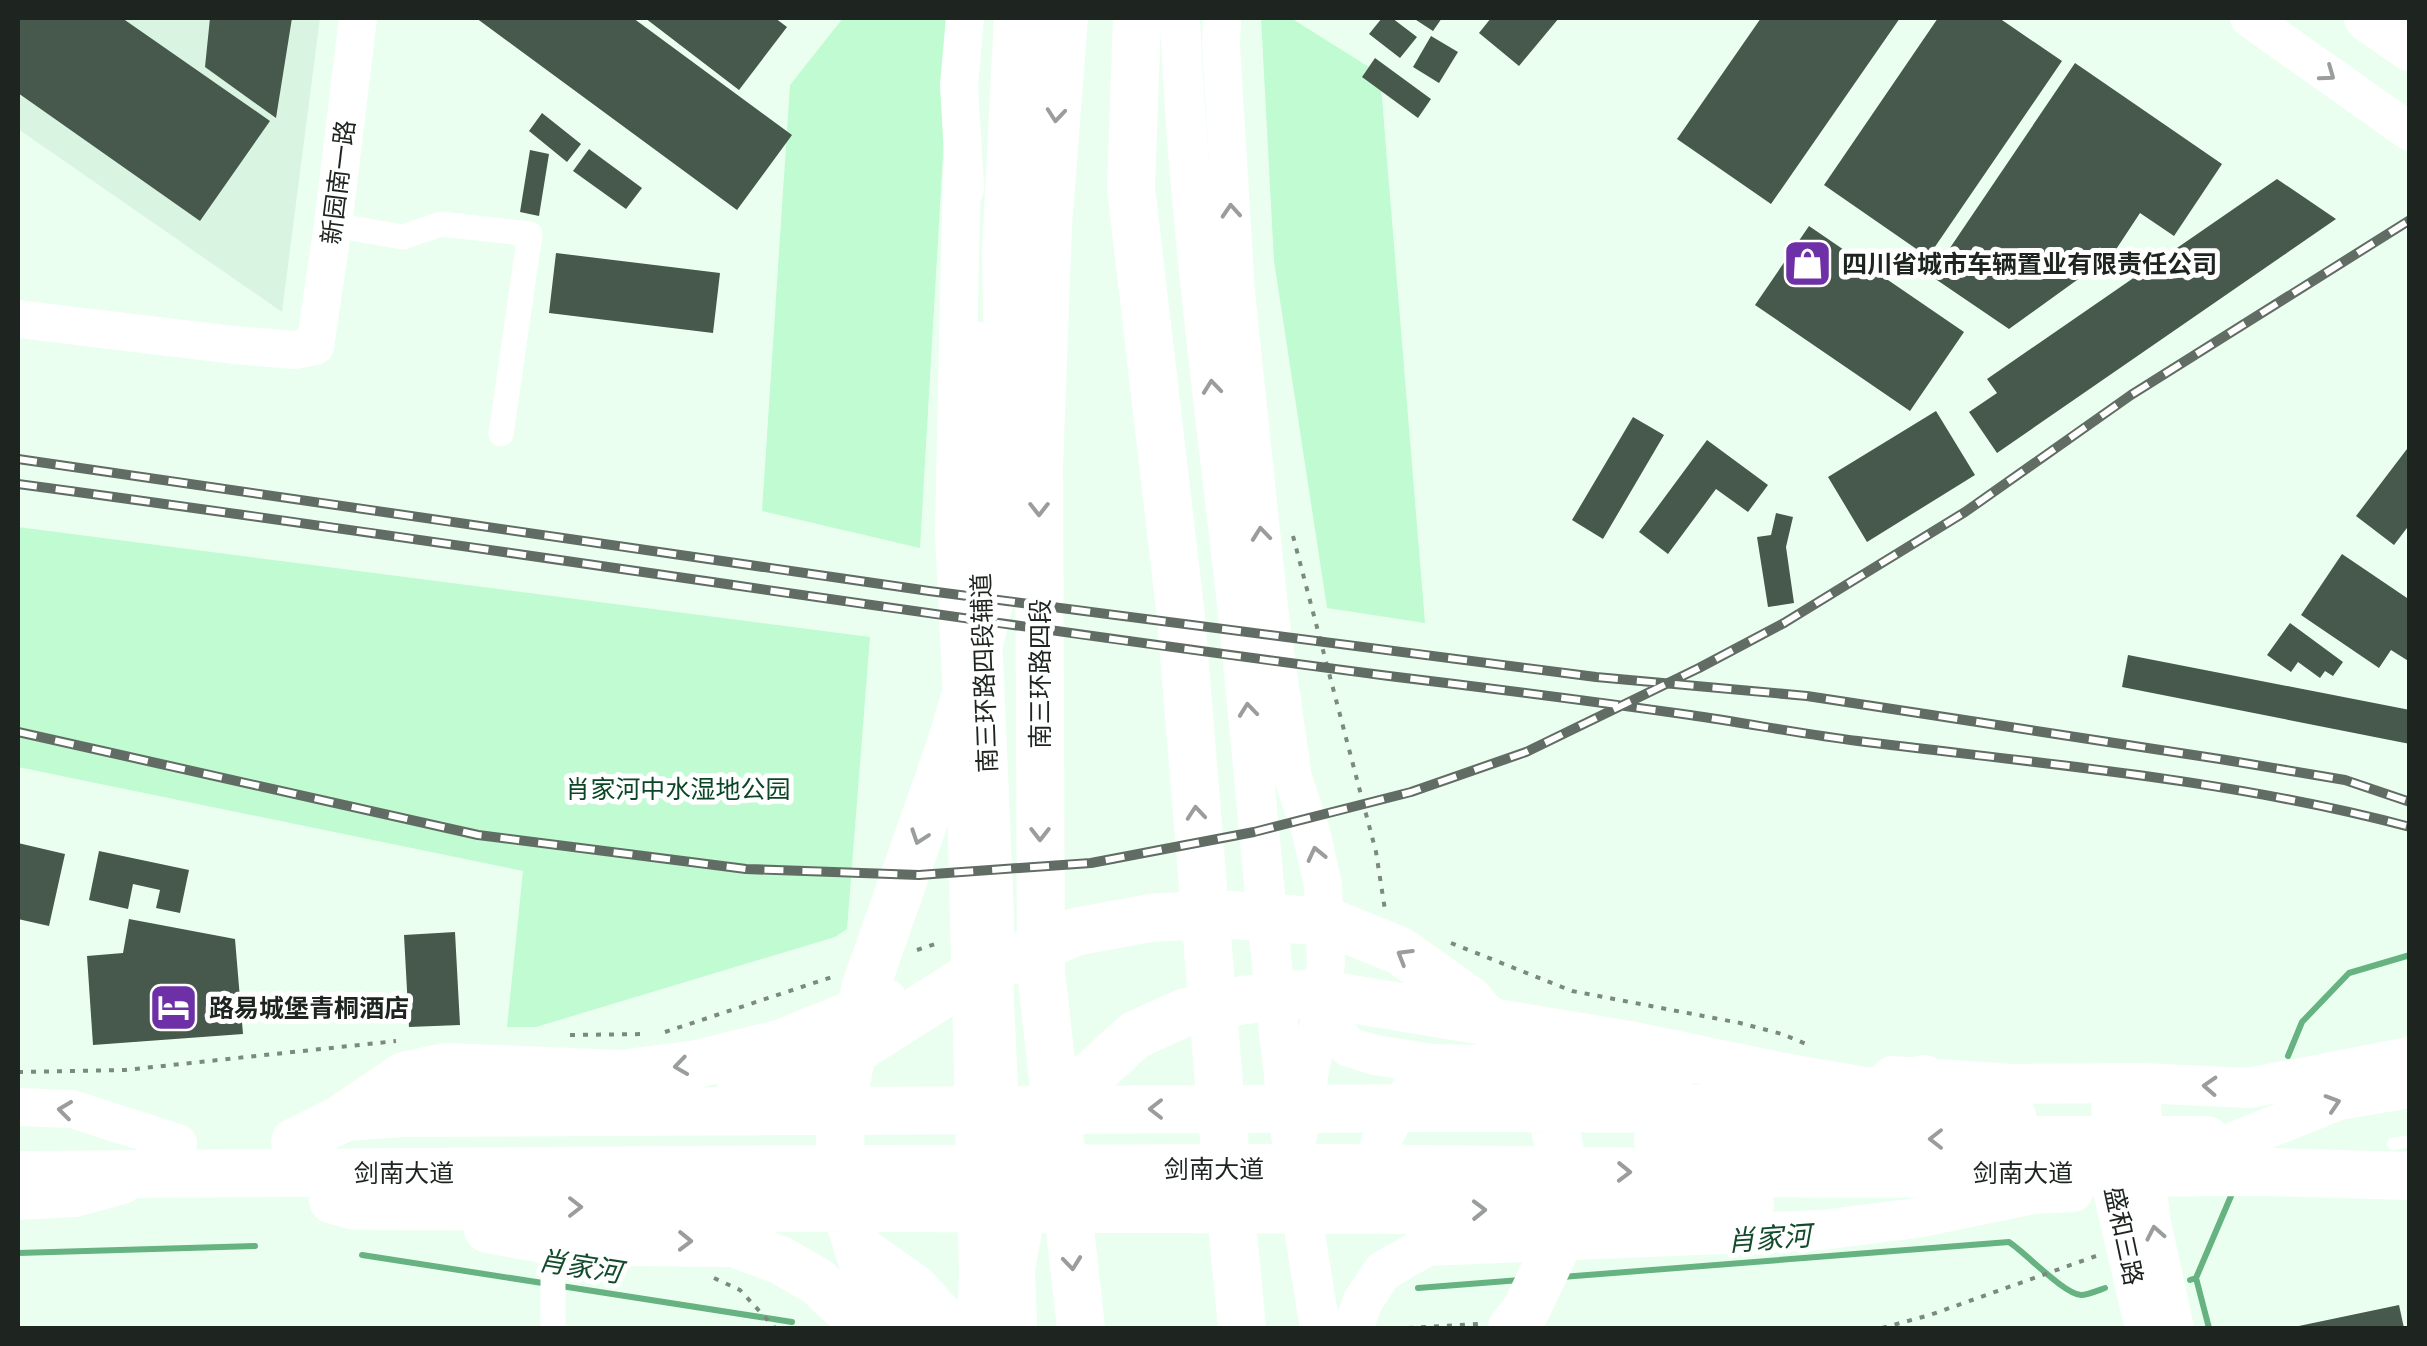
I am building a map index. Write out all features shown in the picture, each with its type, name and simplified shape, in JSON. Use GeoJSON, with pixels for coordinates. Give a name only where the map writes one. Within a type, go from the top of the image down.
{"type":"FeatureCollection","features":[{"type":"Feature","properties":{"kind":"highway"},"geometry":{"type":"LineString","coordinates":[[981,342],[994,18]]}},
{"type":"Feature","properties":{"kind":"highway"},"geometry":{"type":"LineString","coordinates":[[900,1328],[866,1273],[850,1222],[839,1156],[844,1094],[866,990],[966,696],[1007,527],[1006,253],[1018,18]]}},
{"type":"Feature","properties":{"kind":"highway","name":"南三环路四段"},"geometry":{"type":"LineString","coordinates":[[1064,18],[1048,226],[1039,467],[1042,972],[1081,1328]]}},
{"type":"Feature","properties":{"kind":"highway"},"geometry":{"type":"LineString","coordinates":[[2368,18],[2410,47]]}},
{"type":"Feature","properties":{"kind":"highway"},"geometry":{"type":"LineString","coordinates":[[1137,32],[1131,188],[1180,617],[1219,1088],[1244,1328]]}},
{"type":"Feature","properties":{"kind":"highway"},"geometry":{"type":"LineString","coordinates":[[817,1125],[842,1058],[967,979],[1075,932],[1150,918],[1218,914],[1329,922],[1400,951],[1468,999],[1529,1070],[1552,1116],[1563,1186],[1556,1247],[1508,1323]]}},
{"type":"Feature","properties":{"kind":"highway"},"geometry":{"type":"LineString","coordinates":[[978,956],[981,959],[941,978],[782,1043],[697,1064],[622,1074],[446,1068],[404,1076],[284,1158],[312,1194],[552,1255],[748,1237],[1435,1210],[1891,1202],[2033,1194]]}},
{"type":"Feature","properties":{"kind":"highway"},"geometry":{"type":"LineString","coordinates":[[1001,1156],[1042,972]]}},
{"type":"Feature","properties":{"kind":"highway"},"geometry":{"type":"LineString","coordinates":[[1011,1328],[1011,1269],[1026,1186],[1047,1131],[1078,1086],[1136,1035],[1186,1012],[1244,1000],[1315,993],[1629,1045],[1783,1077],[2132,1169]]}},
{"type":"Feature","properties":{"kind":"highway"},"geometry":{"type":"LineString","coordinates":[[748,1237],[805,1256],[850,1264],[866,1262],[892,1238],[900,1214],[894,1126],[881,1086],[864,1069],[837,1052],[797,1048],[749,1051]]}},
{"type":"Feature","properties":{"kind":"highway"},"geometry":{"type":"LineString","coordinates":[[339,1120],[404,1113],[649,1110],[817,1125],[1778,1109],[1924,1079]]}},
{"type":"Feature","properties":{"kind":"highway","name":"剑南大道"},"geometry":{"type":"LineString","coordinates":[[817,1125],[1352,1168],[1834,1174],[2267,1172],[2406,1151]]}},
{"type":"Feature","properties":{"kind":"highway","name":"剑南大道"},"geometry":{"type":"LineString","coordinates":[[18,1144],[174,1158],[284,1158],[817,1125],[2132,1169],[2406,1151]]}},
{"type":"Feature","properties":{"kind":"highway","name":"剑南大道"},"geometry":{"type":"LineString","coordinates":[[18,1175],[174,1158]]}},
{"type":"Feature","properties":{"kind":"highway"},"geometry":{"type":"LineString","coordinates":[[356,1206],[856,1248],[915,1290],[950,1328]]}},
{"type":"Feature","properties":{"kind":"highway"},"geometry":{"type":"LineString","coordinates":[[748,1237],[818,1282],[866,1328]]}},
{"type":"Feature","properties":{"kind":"main road","name":"新园南一路"},"geometry":{"type":"LineString","coordinates":[[18,319],[234,346],[294,350],[314,346],[358,18]]}},
{"type":"Feature","properties":{"kind":"main road","name":"南三环路四段辅道"},"geometry":{"type":"LineString","coordinates":[[965,18],[959,86],[962,168],[981,342],[978,956],[994,1002],[1011,1328]]}},
{"type":"Feature","properties":{"kind":"main road"},"geometry":{"type":"LineString","coordinates":[[1180,18],[1194,222],[1294,1158],[1320,1328]]}},
{"type":"Feature","properties":{"kind":"main road"},"geometry":{"type":"LineString","coordinates":[[1194,222],[1196,18]]}},
{"type":"Feature","properties":{"kind":"main road"},"geometry":{"type":"LineString","coordinates":[[1222,18],[1236,293],[1270,617],[1293,778],[1323,885],[1326,963],[1294,1158]]}},
{"type":"Feature","properties":{"kind":"main road"},"geometry":{"type":"LineString","coordinates":[[2249,18],[2410,132]]}},
{"type":"Feature","properties":{"kind":"main road"},"geometry":{"type":"LineString","coordinates":[[962,168],[954,530],[978,956],[976,1328]]}},
{"type":"Feature","properties":{"kind":"main road"},"geometry":{"type":"LineString","coordinates":[[1320,1018],[1349,1046],[1375,1055],[1431,1064],[2248,1088],[2410,1057]]}},
{"type":"Feature","properties":{"kind":"main road"},"geometry":{"type":"LineString","coordinates":[[1427,1246],[1382,1186],[1377,1162],[1386,1124],[1431,1064]]}},
{"type":"Feature","properties":{"kind":"main road","name":"盛和三路"},"geometry":{"type":"LineString","coordinates":[[2126,1082],[2132,1169],[2125,1247],[2144,1328]]}},
{"type":"Feature","properties":{"kind":"main road"},"geometry":{"type":"LineString","coordinates":[[1353,1328],[1362,1301],[1383,1271],[1427,1246],[1822,1230],[1917,1218],[2132,1169],[2339,1100],[2410,1088]]}},
{"type":"Feature","properties":{"kind":"main road"},"geometry":{"type":"LineString","coordinates":[[18,1107],[72,1109],[174,1158]]}},
{"type":"Feature","properties":{"kind":"main road"},"geometry":{"type":"LineString","coordinates":[[18,1201],[75,1198],[174,1158]]}},
{"type":"Feature","properties":{"kind":"main road"},"geometry":{"type":"LineString","coordinates":[[2132,1169],[2152,1222],[2175,1328]]}},
{"type":"Feature","properties":{"kind":"street"},"geometry":{"type":"LineString","coordinates":[[333,225],[402,237],[442,224],[530,234],[501,434]]}},
{"type":"Feature","properties":{"kind":"street"},"geometry":{"type":"LineString","coordinates":[[552,1255],[553,1328]]}},
{"type":"Feature","properties":{"kind":"path"},"geometry":{"type":"LineString","coordinates":[[748,1237],[740,1290],[774,1328]]}},
{"type":"Feature","properties":{"kind":"path"},"geometry":{"type":"LineString","coordinates":[[1882,1328],[2125,1247]]}},
{"type":"Feature","properties":{"kind":"path"},"geometry":{"type":"LineString","coordinates":[[1408,1328],[1508,1323]]}},
{"type":"Feature","properties":{"kind":"shaded area"},"geometry":{"type":"Polygon","coordinates":[[[18,18],[320,18],[282,312],[18,129],[18,18]]]}},
{"type":"Feature","properties":{"kind":"green space"},"geometry":{"type":"Polygon","coordinates":[[[843,18],[951,18],[920,548],[762,511],[790,85],[843,18]]]}},
{"type":"Feature","properties":{"kind":"green space"},"geometry":{"type":"Polygon","coordinates":[[[1261,18],[1291,18],[1380,74],[1425,623],[1327,608],[1274,261],[1261,18]]]}},
{"type":"Feature","properties":{"kind":"green space","name":"肖家河中水湿地公园"},"geometry":{"type":"Polygon","coordinates":[[[18,527],[870,637],[847,929],[835,937],[536,1027],[507,1027],[523,871],[18,767],[18,527]]]}},
{"type":"Feature","properties":{"kind":"building"},"geometry":{"type":"Polygon","coordinates":[[[18,18],[122,18],[270,121],[200,221],[18,93],[18,18]]]}},
{"type":"Feature","properties":{"kind":"building"},"geometry":{"type":"Polygon","coordinates":[[[210,18],[292,18],[276,118],[205,67],[210,18]]]}},
{"type":"Feature","properties":{"kind":"building"},"geometry":{"type":"Polygon","coordinates":[[[476,18],[633,18],[792,135],[737,210],[476,18]]]}},
{"type":"Feature","properties":{"kind":"building"},"geometry":{"type":"Polygon","coordinates":[[[645,18],[775,18],[787,27],[739,90],[645,18]]]}},
{"type":"Feature","properties":{"kind":"building"},"geometry":{"type":"Polygon","coordinates":[[[1382,18],[1392,18],[1417,37],[1400,58],[1369,34],[1382,18]]]}},
{"type":"Feature","properties":{"kind":"building"},"geometry":{"type":"Polygon","coordinates":[[[1413,18],[1442,18],[1433,31],[1413,18]]]}},
{"type":"Feature","properties":{"kind":"building"},"geometry":{"type":"Polygon","coordinates":[[[1491,18],[1559,18],[1519,66],[1479,33],[1491,18]]]}},
{"type":"Feature","properties":{"kind":"building"},"geometry":{"type":"Polygon","coordinates":[[[1761,18],[1900,18],[1771,204],[1677,139],[1761,18]]]}},
{"type":"Feature","properties":{"kind":"building"},"geometry":{"type":"Polygon","coordinates":[[[1938,18],[1999,18],[2062,61],[1928,257],[1824,185],[1938,18]]]}},
{"type":"Feature","properties":{"kind":"building"},"geometry":{"type":"Polygon","coordinates":[[[1431,36],[1458,52],[1439,83],[1413,67],[1431,36]]]}},
{"type":"Feature","properties":{"kind":"building"},"geometry":{"type":"Polygon","coordinates":[[[1375,58],[1431,99],[1418,118],[1362,77],[1375,58]]]}},
{"type":"Feature","properties":{"kind":"building"},"geometry":{"type":"Polygon","coordinates":[[[2075,63],[2222,164],[2174,236],[2140,213],[2113,254],[2009,329],[1931,276],[2075,63]]]}},
{"type":"Feature","properties":{"kind":"building"},"geometry":{"type":"Polygon","coordinates":[[[542,113],[581,144],[567,162],[529,131],[542,113]]]}},
{"type":"Feature","properties":{"kind":"building"},"geometry":{"type":"Polygon","coordinates":[[[589,149],[642,188],[626,209],[573,171],[589,149]]]}},
{"type":"Feature","properties":{"kind":"building"},"geometry":{"type":"Polygon","coordinates":[[[530,150],[549,154],[539,216],[520,212],[530,150]]]}},
{"type":"Feature","properties":{"kind":"building"},"geometry":{"type":"Polygon","coordinates":[[[2277,179],[2336,219],[1997,453],[1969,412],[1997,393],[1987,379],[2277,179]]]}},
{"type":"Feature","properties":{"kind":"building"},"geometry":{"type":"Polygon","coordinates":[[[1809,226],[1964,332],[1910,411],[1755,305],[1809,226]]]}},
{"type":"Feature","properties":{"kind":"building"},"geometry":{"type":"Polygon","coordinates":[[[556,253],[720,273],[713,333],[549,313],[556,253]]]}},
{"type":"Feature","properties":{"kind":"building"},"geometry":{"type":"Polygon","coordinates":[[[1936,411],[1975,475],[1867,542],[1828,477],[1936,411]]]}},
{"type":"Feature","properties":{"kind":"building"},"geometry":{"type":"Polygon","coordinates":[[[1633,417],[1664,435],[1603,539],[1572,520],[1633,417]]]}},
{"type":"Feature","properties":{"kind":"building"},"geometry":{"type":"Polygon","coordinates":[[[1707,440],[1768,485],[1748,512],[1716,489],[1668,554],[1639,532],[1707,440]]]}},
{"type":"Feature","properties":{"kind":"building"},"geometry":{"type":"Polygon","coordinates":[[[2410,445],[2410,524],[2394,545],[2356,516],[2410,445]]]}},
{"type":"Feature","properties":{"kind":"building"},"geometry":{"type":"Polygon","coordinates":[[[1776,513],[1793,517],[1786,547],[1794,603],[1768,607],[1757,537],[1771,535],[1776,513]]]}},
{"type":"Feature","properties":{"kind":"building"},"geometry":{"type":"Polygon","coordinates":[[[2342,554],[2410,600],[2410,662],[2391,650],[2379,668],[2301,615],[2342,554]]]}},
{"type":"Feature","properties":{"kind":"building"},"geometry":{"type":"Polygon","coordinates":[[[2290,623],[2343,662],[2333,676],[2325,671],[2320,678],[2298,662],[2291,672],[2267,655],[2290,623]]]}},
{"type":"Feature","properties":{"kind":"building"},"geometry":{"type":"Polygon","coordinates":[[[2128,655],[2410,710],[2410,744],[2122,687],[2128,655]]]}},
{"type":"Feature","properties":{"kind":"building"},"geometry":{"type":"Polygon","coordinates":[[[18,843],[65,854],[49,926],[18,919],[18,843]]]}},
{"type":"Feature","properties":{"kind":"building"},"geometry":{"type":"Polygon","coordinates":[[[99,851],[189,870],[180,913],[156,908],[160,890],[133,884],[128,909],[89,900],[99,851]]]}},
{"type":"Feature","properties":{"kind":"building"},"geometry":{"type":"Polygon","coordinates":[[[129,919],[235,939],[243,1034],[93,1045],[87,956],[123,953],[129,919]]]}},
{"type":"Feature","properties":{"kind":"building"},"geometry":{"type":"Polygon","coordinates":[[[455,932],[460,1025],[409,1027],[404,935],[455,932]]]}},
{"type":"Feature","properties":{"kind":"building"},"geometry":{"type":"Polygon","coordinates":[[[2399,1305],[2404,1328],[2294,1327],[2399,1305]]]}},
{"type":"Feature","properties":{"kind":"waterway","name":"肖家河"},"geometry":{"type":"LineString","coordinates":[[2288,1056],[2302,1022],[2349,973],[2410,955]]}},
{"type":"Feature","properties":{"kind":"waterway","name":"肖家河"},"geometry":{"type":"LineString","coordinates":[[2190,1280],[2196,1278],[2234,1189]]}},
{"type":"Feature","properties":{"kind":"waterway","name":"肖家河"},"geometry":{"type":"LineString","coordinates":[[1562,1277],[2009,1242],[2074,1293],[2084,1295],[2105,1288]]}},
{"type":"Feature","properties":{"kind":"waterway","name":"肖家河"},"geometry":{"type":"LineString","coordinates":[[18,1253],[255,1246]]}},
{"type":"Feature","properties":{"kind":"waterway","name":"肖家河"},"geometry":{"type":"LineString","coordinates":[[362,1255],[549,1284]]}},
{"type":"Feature","properties":{"kind":"waterway"},"geometry":{"type":"LineString","coordinates":[[2196,1278],[2209,1328]]}},
{"type":"Feature","properties":{"kind":"waterway","name":"肖家河"},"geometry":{"type":"LineString","coordinates":[[1418,1288],[1520,1280]]}},
{"type":"Feature","properties":{"kind":"waterway","name":"肖家河"},"geometry":{"type":"LineString","coordinates":[[561,1286],[792,1322]]}},
{"type":"Feature","properties":{"kind":"railway"},"geometry":{"type":"LineString","coordinates":[[18,732],[478,835],[746,869],[919,875],[1091,863],[1254,832],[1411,792],[1526,752],[1699,668],[1784,623],[1965,512],[2131,395],[2410,220]]}},
{"type":"Feature","properties":{"kind":"railway"},"geometry":{"type":"LineString","coordinates":[[18,459],[929,591],[1596,677],[1807,696],[2345,780],[2410,802]]}},
{"type":"Feature","properties":{"kind":"railway"},"geometry":{"type":"LineString","coordinates":[[18,484],[1217,653],[2136,775],[2274,797],[2410,827]]}},
{"type":"Feature","properties":{"kind":"place","name":"四川省城市车辆置业有限责任公司"},"geometry":{"type":"Point","coordinates":[1807,264]}},
{"type":"Feature","properties":{"kind":"place","name":"路易城堡青桐酒店"},"geometry":{"type":"Point","coordinates":[174,1008]}}]}
